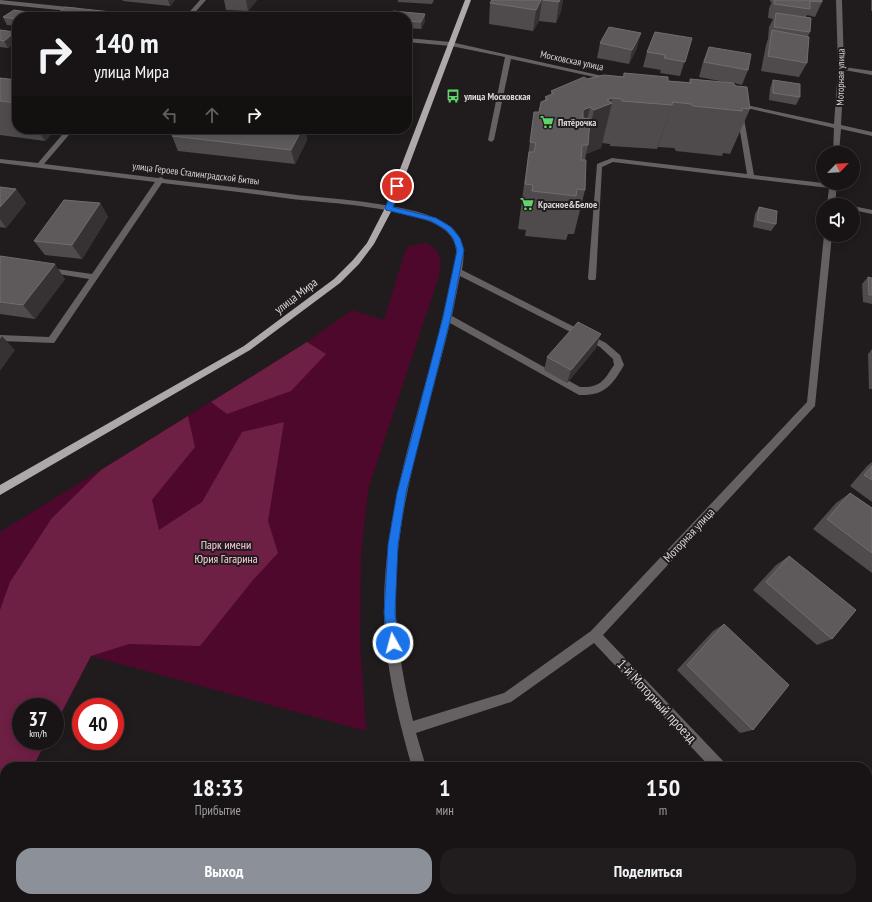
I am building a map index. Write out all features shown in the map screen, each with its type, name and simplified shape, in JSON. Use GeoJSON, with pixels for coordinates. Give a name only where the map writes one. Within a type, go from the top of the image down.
{"type":"FeatureCollection","features":[{"type":"Feature","properties":{"kind":"main road","name":"улица Мира"},"geometry":{"type":"LineString","coordinates":[[0,490],[247,348],[337,281],[356,262],[370,244],[389,208],[468,0]]}},
{"type":"Feature","properties":{"kind":"street"},"geometry":{"type":"LineString","coordinates":[[192,12],[203,0]]}},
{"type":"Feature","properties":{"kind":"street","name":"Моторная улица"},"geometry":{"type":"LineString","coordinates":[[837,146],[841,68],[839,0]]}},
{"type":"Feature","properties":{"kind":"street"},"geometry":{"type":"LineString","coordinates":[[1,4],[82,10]]}},
{"type":"Feature","properties":{"kind":"street","name":"Московская улица"},"geometry":{"type":"LineString","coordinates":[[412,40],[451,44],[592,77],[623,81]]}},
{"type":"Feature","properties":{"kind":"street"},"geometry":{"type":"LineString","coordinates":[[491,140],[508,57]]}},
{"type":"Feature","properties":{"kind":"street"},"geometry":{"type":"LineString","coordinates":[[841,68],[872,73]]}},
{"type":"Feature","properties":{"kind":"street"},"geometry":{"type":"LineString","coordinates":[[751,176],[736,104],[872,134]]}},
{"type":"Feature","properties":{"kind":"street"},"geometry":{"type":"LineString","coordinates":[[40,165],[67,134]]}},
{"type":"Feature","properties":{"kind":"street","name":"улица Героев Сталинградской Битвы"},"geometry":{"type":"LineString","coordinates":[[0,160],[389,208],[433,220],[449,228],[457,238],[461,250],[457,271],[447,317],[402,493],[393,545],[390,613],[397,673],[408,729],[418,762]]}},
{"type":"Feature","properties":{"kind":"street"},"geometry":{"type":"LineString","coordinates":[[592,278],[599,166],[612,160],[816,182]]}},
{"type":"Feature","properties":{"kind":"street"},"geometry":{"type":"LineString","coordinates":[[0,338],[51,341],[161,179]]}},
{"type":"Feature","properties":{"kind":"street"},"geometry":{"type":"LineString","coordinates":[[860,209],[872,212]]}},
{"type":"Feature","properties":{"kind":"street","name":"Моторная улица"},"geometry":{"type":"LineString","coordinates":[[408,729],[507,698],[595,635],[812,403],[827,242]]}},
{"type":"Feature","properties":{"kind":"street"},"geometry":{"type":"LineString","coordinates":[[39,268],[94,277]]}},
{"type":"Feature","properties":{"kind":"street"},"geometry":{"type":"LineString","coordinates":[[447,317],[580,391],[592,392],[602,389],[619,365],[617,357],[603,345],[457,271]]}},
{"type":"Feature","properties":{"kind":"street","name":"1-й Моторный проезд"},"geometry":{"type":"LineString","coordinates":[[595,635],[714,762]]}},
{"type":"Feature","properties":{"kind":"green space","name":"Парк имени Юрия Гагарина"},"geometry":{"type":"Polygon","coordinates":[[[424,243],[430,245],[439,255],[440,265],[439,276],[368,490],[361,556],[360,642],[366,731],[91,656],[64,708],[64,698],[12,698],[12,750],[42,750],[36,762],[0,762],[0,532],[307,342],[352,310],[384,320],[405,251],[409,246],[424,243]]]}},
{"type":"Feature","properties":{"kind":"green space"},"geometry":{"type":"Polygon","coordinates":[[[307,342],[326,354],[291,391],[227,414],[211,402],[307,342]]]}},
{"type":"Feature","properties":{"kind":"green space"},"geometry":{"type":"Polygon","coordinates":[[[188,416],[195,447],[152,500],[159,530],[202,502],[242,432],[284,422],[268,521],[278,553],[253,580],[200,646],[129,644],[91,656],[64,708],[64,698],[12,698],[12,750],[42,750],[36,762],[0,762],[0,610],[10,582],[52,518],[101,470],[188,416]]]}},
{"type":"Feature","properties":{"kind":"building"},"geometry":{"type":"Polygon","coordinates":[[[492,0],[541,0],[536,10],[490,3],[492,0]]]}},
{"type":"Feature","properties":{"kind":"building"},"geometry":{"type":"Polygon","coordinates":[[[543,0],[560,0],[559,2],[543,0]]]}},
{"type":"Feature","properties":{"kind":"building"},"geometry":{"type":"Polygon","coordinates":[[[774,0],[822,0],[822,2],[810,1],[810,9],[774,4],[774,0]]]}},
{"type":"Feature","properties":{"kind":"building"},"geometry":{"type":"Polygon","coordinates":[[[65,7],[111,12],[60,12],[65,7]]]}},
{"type":"Feature","properties":{"kind":"building"},"geometry":{"type":"Polygon","coordinates":[[[14,10],[27,12],[12,12],[12,18],[3,17],[14,10]]]}},
{"type":"Feature","properties":{"kind":"building"},"geometry":{"type":"Polygon","coordinates":[[[412,13],[425,14],[421,22],[412,21],[412,13]]]}},
{"type":"Feature","properties":{"kind":"building"},"geometry":{"type":"Polygon","coordinates":[[[776,13],[811,18],[810,32],[774,27],[776,13]]]}},
{"type":"Feature","properties":{"kind":"building"},"geometry":{"type":"Polygon","coordinates":[[[609,27],[641,33],[632,50],[600,43],[609,27]]]}},
{"type":"Feature","properties":{"kind":"building"},"geometry":{"type":"Polygon","coordinates":[[[0,30],[12,32],[12,34],[4,41],[0,40],[0,30]]]}},
{"type":"Feature","properties":{"kind":"building"},"geometry":{"type":"Polygon","coordinates":[[[772,30],[809,37],[807,63],[768,56],[772,30]]]}},
{"type":"Feature","properties":{"kind":"building"},"geometry":{"type":"Polygon","coordinates":[[[655,32],[692,38],[685,62],[664,58],[665,55],[647,52],[655,32]]]}},
{"type":"Feature","properties":{"kind":"building"},"geometry":{"type":"Polygon","coordinates":[[[709,47],[751,54],[748,70],[704,62],[709,47]]]}},
{"type":"Feature","properties":{"kind":"building"},"geometry":{"type":"Polygon","coordinates":[[[624,73],[668,77],[668,81],[691,83],[690,79],[733,83],[736,86],[747,87],[750,109],[742,108],[742,111],[693,106],[691,104],[673,102],[672,105],[622,101],[622,99],[612,98],[607,100],[612,103],[594,110],[590,107],[583,110],[583,118],[590,119],[588,145],[582,145],[581,160],[586,160],[585,190],[577,189],[576,196],[532,191],[533,185],[525,184],[529,152],[534,152],[536,143],[530,142],[534,112],[539,112],[541,102],[548,99],[545,97],[554,93],[551,91],[584,77],[587,79],[604,75],[624,77],[624,73]]]}},
{"type":"Feature","properties":{"kind":"building"},"geometry":{"type":"Polygon","coordinates":[[[0,78],[12,79],[12,102],[0,101],[0,78]]]}},
{"type":"Feature","properties":{"kind":"building"},"geometry":{"type":"Polygon","coordinates":[[[773,80],[800,84],[800,97],[773,93],[773,80]]]}},
{"type":"Feature","properties":{"kind":"building"},"geometry":{"type":"Polygon","coordinates":[[[174,134],[299,134],[291,150],[172,136],[174,134]]]}},
{"type":"Feature","properties":{"kind":"building"},"geometry":{"type":"Polygon","coordinates":[[[0,187],[16,189],[0,207],[0,187]]]}},
{"type":"Feature","properties":{"kind":"building"},"geometry":{"type":"Polygon","coordinates":[[[64,200],[100,203],[72,245],[34,241],[64,200]]]}},
{"type":"Feature","properties":{"kind":"building"},"geometry":{"type":"Polygon","coordinates":[[[759,207],[777,211],[776,224],[757,220],[759,207]]]}},
{"type":"Feature","properties":{"kind":"building"},"geometry":{"type":"Polygon","coordinates":[[[0,256],[55,264],[23,305],[0,302],[0,256]]]}},
{"type":"Feature","properties":{"kind":"building"},"geometry":{"type":"Polygon","coordinates":[[[868,277],[872,278],[872,295],[869,295],[868,277]]]}},
{"type":"Feature","properties":{"kind":"building"},"geometry":{"type":"Polygon","coordinates":[[[578,322],[601,334],[571,370],[547,357],[578,322]]]}},
{"type":"Feature","properties":{"kind":"building"},"geometry":{"type":"Polygon","coordinates":[[[872,466],[872,480],[864,475],[872,466]]]}},
{"type":"Feature","properties":{"kind":"building"},"geometry":{"type":"Polygon","coordinates":[[[850,493],[872,508],[872,553],[827,519],[850,493]]]}},
{"type":"Feature","properties":{"kind":"building"},"geometry":{"type":"Polygon","coordinates":[[[789,556],[856,610],[832,639],[766,582],[789,556]]]}},
{"type":"Feature","properties":{"kind":"building"},"geometry":{"type":"Polygon","coordinates":[[[724,624],[789,685],[753,730],[687,665],[724,624]]]}},
{"type":"Feature","properties":{"kind":"place","name":"улица Московская"},"geometry":{"type":"Point","coordinates":[453,96]}},
{"type":"Feature","properties":{"kind":"place","name":"Пятёрочка"},"geometry":{"type":"Point","coordinates":[547,122]}},
{"type":"Feature","properties":{"kind":"place","name":"Красное&Белое"},"geometry":{"type":"Point","coordinates":[527,204]}},
{"type":"Feature","properties":{"kind":"route"},"geometry":{"type":"LineString","coordinates":[[393,643],[390,613],[393,545],[402,493],[447,317],[461,250],[457,238],[449,228],[433,220],[389,208],[397,186]]}}]}
